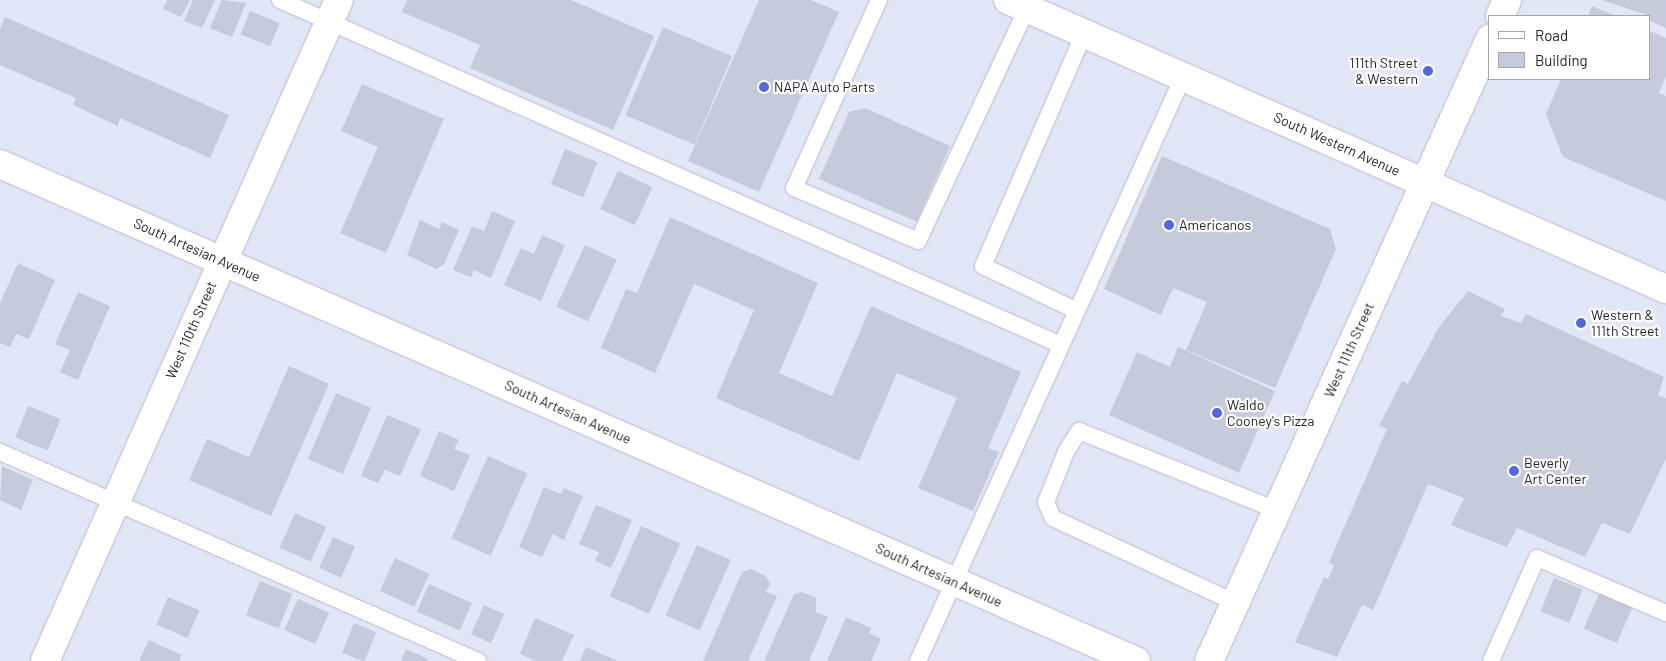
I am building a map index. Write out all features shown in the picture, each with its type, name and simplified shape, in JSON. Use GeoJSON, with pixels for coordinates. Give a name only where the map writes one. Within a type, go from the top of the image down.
{"type":"FeatureCollection","features":[{"type":"Feature","properties":{"kind":"street"},"geometry":{"type":"LineString","coordinates":[[1500,15],[1507,0]]}},
{"type":"Feature","properties":{"kind":"street","name":"South Western Avenue"},"geometry":{"type":"LineString","coordinates":[[1017,4],[1666,289]]}},
{"type":"Feature","properties":{"kind":"street","name":"West 110th Street"},"geometry":{"type":"LineString","coordinates":[[45,661],[334,11]]}},
{"type":"Feature","properties":{"kind":"street","name":"West 111th Street"},"geometry":{"type":"LineString","coordinates":[[1210,661],[1488,43]]}},
{"type":"Feature","properties":{"kind":"street","name":"South Artesian Avenue"},"geometry":{"type":"LineString","coordinates":[[0,164],[1136,661]]}},
{"type":"Feature","properties":{"kind":"lane"},"geometry":{"type":"LineString","coordinates":[[280,0],[334,11],[1059,344]]}},
{"type":"Feature","properties":{"kind":"lane"},"geometry":{"type":"LineString","coordinates":[[879,0],[794,188],[918,241],[1017,4]]}},
{"type":"Feature","properties":{"kind":"lane"},"geometry":{"type":"LineString","coordinates":[[1075,310],[983,266],[1084,34]]}},
{"type":"Feature","properties":{"kind":"lane"},"geometry":{"type":"LineString","coordinates":[[918,661],[1059,344],[1183,77]]}},
{"type":"Feature","properties":{"kind":"lane"},"geometry":{"type":"LineString","coordinates":[[1236,603],[1053,518],[1046,502],[1066,452],[1079,431],[1277,510]]}},
{"type":"Feature","properties":{"kind":"lane"},"geometry":{"type":"LineString","coordinates":[[0,452],[478,661]]}},
{"type":"Feature","properties":{"kind":"lane"},"geometry":{"type":"LineString","coordinates":[[1491,661],[1537,558],[1666,613]]}},
{"type":"Feature","properties":{"kind":"building"},"geometry":{"type":"Polygon","coordinates":[[[167,0],[190,0],[181,17],[163,9],[167,0]]]}},
{"type":"Feature","properties":{"kind":"building"},"geometry":{"type":"Polygon","coordinates":[[[193,0],[215,0],[202,28],[184,21],[193,0]]]}},
{"type":"Feature","properties":{"kind":"building"},"geometry":{"type":"Polygon","coordinates":[[[222,0],[246,3],[232,37],[210,28],[222,0]]]}},
{"type":"Feature","properties":{"kind":"building"},"geometry":{"type":"Polygon","coordinates":[[[407,0],[571,0],[654,36],[613,130],[470,68],[480,45],[402,12],[407,0]]]}},
{"type":"Feature","properties":{"kind":"building","name":"NAPA Auto Parts"},"geometry":{"type":"Polygon","coordinates":[[[759,0],[811,0],[839,12],[759,192],[688,161],[759,0]]]}},
{"type":"Feature","properties":{"kind":"building"},"geometry":{"type":"Polygon","coordinates":[[[1602,0],[1666,0],[1666,28],[1651,21],[1651,15],[1602,0]]]}},
{"type":"Feature","properties":{"kind":"building"},"geometry":{"type":"Polygon","coordinates":[[[1592,6],[1614,15],[1588,15],[1592,6]]]}},
{"type":"Feature","properties":{"kind":"building"},"geometry":{"type":"Polygon","coordinates":[[[250,11],[280,23],[270,46],[241,34],[250,11]]]}},
{"type":"Feature","properties":{"kind":"building"},"geometry":{"type":"Polygon","coordinates":[[[5,17],[229,115],[210,158],[120,118],[118,126],[73,105],[76,98],[0,65],[0,29],[5,17]]]}},
{"type":"Feature","properties":{"kind":"building"},"geometry":{"type":"Polygon","coordinates":[[[663,27],[732,56],[695,145],[625,115],[663,27]]]}},
{"type":"Feature","properties":{"kind":"building"},"geometry":{"type":"Polygon","coordinates":[[[1651,31],[1666,38],[1666,76],[1659,93],[1666,96],[1666,201],[1563,157],[1546,114],[1561,80],[1651,80],[1651,31]]]}},
{"type":"Feature","properties":{"kind":"building"},"geometry":{"type":"Polygon","coordinates":[[[362,84],[444,119],[386,253],[340,233],[378,147],[341,131],[362,84]]]}},
{"type":"Feature","properties":{"kind":"building"},"geometry":{"type":"Polygon","coordinates":[[[865,108],[950,146],[917,222],[819,179],[849,112],[865,108]]]}},
{"type":"Feature","properties":{"kind":"building"},"geometry":{"type":"Polygon","coordinates":[[[565,149],[597,162],[583,197],[551,184],[565,149]]]}},
{"type":"Feature","properties":{"kind":"building"},"geometry":{"type":"Polygon","coordinates":[[[1162,156],[1330,229],[1336,249],[1275,388],[1186,350],[1207,302],[1173,288],[1161,315],[1104,289],[1162,156]]]}},
{"type":"Feature","properties":{"kind":"building"},"geometry":{"type":"Polygon","coordinates":[[[618,171],[652,187],[635,225],[600,209],[618,171]]]}},
{"type":"Feature","properties":{"kind":"building"},"geometry":{"type":"Polygon","coordinates":[[[492,211],[515,221],[491,278],[474,270],[471,277],[453,270],[472,226],[484,231],[492,211]]]}},
{"type":"Feature","properties":{"kind":"building"},"geometry":{"type":"Polygon","coordinates":[[[670,217],[818,283],[779,373],[832,396],[871,306],[1021,372],[988,448],[999,452],[973,511],[918,488],[957,398],[897,373],[859,461],[716,398],[754,310],[694,284],[655,373],[601,348],[626,289],[637,293],[670,217]]]}},
{"type":"Feature","properties":{"kind":"building"},"geometry":{"type":"Polygon","coordinates":[[[420,220],[439,229],[442,222],[459,230],[444,264],[437,269],[407,255],[420,220]]]}},
{"type":"Feature","properties":{"kind":"building"},"geometry":{"type":"Polygon","coordinates":[[[542,235],[565,245],[541,301],[504,285],[521,248],[534,254],[542,235]]]}},
{"type":"Feature","properties":{"kind":"building"},"geometry":{"type":"Polygon","coordinates":[[[585,245],[617,260],[588,321],[556,307],[585,245]]]}},
{"type":"Feature","properties":{"kind":"building"},"geometry":{"type":"Polygon","coordinates":[[[18,263],[55,280],[29,339],[16,334],[10,347],[0,343],[0,303],[18,263]]]}},
{"type":"Feature","properties":{"kind":"building","name":"Beverly Art Center"},"geometry":{"type":"Polygon","coordinates":[[[1468,291],[1505,309],[1501,316],[1521,323],[1526,314],[1664,377],[1658,396],[1666,398],[1666,458],[1630,534],[1602,523],[1585,557],[1517,528],[1507,547],[1451,525],[1464,498],[1428,484],[1373,610],[1362,605],[1337,657],[1295,642],[1324,577],[1328,579],[1334,566],[1329,562],[1387,429],[1379,426],[1402,381],[1408,384],[1439,327],[1468,291]]]}},
{"type":"Feature","properties":{"kind":"building"},"geometry":{"type":"Polygon","coordinates":[[[78,292],[110,306],[78,380],[60,372],[70,350],[55,344],[78,292]]]}},
{"type":"Feature","properties":{"kind":"building"},"geometry":{"type":"Polygon","coordinates":[[[1178,347],[1275,391],[1239,473],[1109,415],[1137,352],[1170,367],[1178,347]]]}},
{"type":"Feature","properties":{"kind":"building"},"geometry":{"type":"Polygon","coordinates":[[[289,366],[329,384],[271,516],[189,480],[207,439],[249,457],[289,366]]]}},
{"type":"Feature","properties":{"kind":"building"},"geometry":{"type":"Polygon","coordinates":[[[336,393],[371,408],[343,474],[308,459],[336,393]]]}},
{"type":"Feature","properties":{"kind":"building"},"geometry":{"type":"Polygon","coordinates":[[[28,406],[60,419],[48,451],[15,438],[28,406]]]}},
{"type":"Feature","properties":{"kind":"building"},"geometry":{"type":"Polygon","coordinates":[[[387,415],[421,429],[400,476],[385,470],[378,483],[361,476],[387,415]]]}},
{"type":"Feature","properties":{"kind":"building"},"geometry":{"type":"Polygon","coordinates":[[[439,431],[459,440],[454,449],[470,455],[454,491],[420,476],[439,431]]]}},
{"type":"Feature","properties":{"kind":"building"},"geometry":{"type":"Polygon","coordinates":[[[488,456],[527,473],[491,556],[451,538],[488,456]]]}},
{"type":"Feature","properties":{"kind":"building"},"geometry":{"type":"Polygon","coordinates":[[[2,466],[33,480],[21,510],[0,500],[2,466]]]}},
{"type":"Feature","properties":{"kind":"building"},"geometry":{"type":"Polygon","coordinates":[[[544,487],[561,494],[564,488],[583,496],[564,540],[553,534],[542,557],[519,547],[544,487]]]}},
{"type":"Feature","properties":{"kind":"building"},"geometry":{"type":"Polygon","coordinates":[[[596,505],[632,520],[611,568],[595,561],[599,552],[579,544],[596,505]]]}},
{"type":"Feature","properties":{"kind":"building"},"geometry":{"type":"Polygon","coordinates":[[[295,513],[326,527],[311,562],[280,548],[295,513]]]}},
{"type":"Feature","properties":{"kind":"building"},"geometry":{"type":"Polygon","coordinates":[[[641,526],[680,543],[649,614],[610,596],[641,526]]]}},
{"type":"Feature","properties":{"kind":"building"},"geometry":{"type":"Polygon","coordinates":[[[333,537],[355,547],[341,578],[319,568],[333,537]]]}},
{"type":"Feature","properties":{"kind":"building"},"geometry":{"type":"Polygon","coordinates":[[[697,545],[731,560],[699,630],[666,615],[697,545]]]}},
{"type":"Feature","properties":{"kind":"building"},"geometry":{"type":"Polygon","coordinates":[[[395,558],[429,574],[414,607],[380,591],[395,558]]]}},
{"type":"Feature","properties":{"kind":"building"},"geometry":{"type":"Polygon","coordinates":[[[751,569],[766,576],[770,584],[766,592],[777,596],[748,661],[703,661],[742,572],[751,569]]]}},
{"type":"Feature","properties":{"kind":"building"},"geometry":{"type":"Polygon","coordinates":[[[1554,578],[1583,590],[1569,623],[1541,611],[1554,578]]]}},
{"type":"Feature","properties":{"kind":"building"},"geometry":{"type":"Polygon","coordinates":[[[260,581],[292,594],[279,628],[246,615],[260,581]]]}},
{"type":"Feature","properties":{"kind":"building"},"geometry":{"type":"Polygon","coordinates":[[[429,584],[472,603],[460,631],[417,611],[429,584]]]}},
{"type":"Feature","properties":{"kind":"building"},"geometry":{"type":"Polygon","coordinates":[[[802,592],[816,598],[816,612],[828,617],[809,661],[764,661],[794,594],[802,592]]]}},
{"type":"Feature","properties":{"kind":"building"},"geometry":{"type":"Polygon","coordinates":[[[1600,592],[1633,607],[1617,643],[1584,629],[1600,592]]]}},
{"type":"Feature","properties":{"kind":"building"},"geometry":{"type":"Polygon","coordinates":[[[168,597],[199,610],[188,638],[156,625],[168,597]]]}},
{"type":"Feature","properties":{"kind":"building"},"geometry":{"type":"Polygon","coordinates":[[[298,599],[329,613],[315,644],[284,630],[298,599]]]}},
{"type":"Feature","properties":{"kind":"building"},"geometry":{"type":"Polygon","coordinates":[[[484,605],[504,614],[491,643],[471,634],[484,605]]]}},
{"type":"Feature","properties":{"kind":"building"},"geometry":{"type":"Polygon","coordinates":[[[846,617],[871,628],[869,633],[881,639],[871,661],[827,661],[846,617]]]}},
{"type":"Feature","properties":{"kind":"building"},"geometry":{"type":"Polygon","coordinates":[[[535,618],[574,635],[562,661],[535,661],[520,654],[535,618]]]}},
{"type":"Feature","properties":{"kind":"building"},"geometry":{"type":"Polygon","coordinates":[[[354,623],[376,632],[365,661],[342,653],[354,623]]]}},
{"type":"Feature","properties":{"kind":"building"},"geometry":{"type":"Polygon","coordinates":[[[149,640],[182,655],[179,661],[139,661],[149,640]]]}},
{"type":"Feature","properties":{"kind":"building"},"geometry":{"type":"Polygon","coordinates":[[[586,647],[618,661],[580,661],[586,647]]]}},
{"type":"Feature","properties":{"kind":"building"},"geometry":{"type":"Polygon","coordinates":[[[406,649],[428,659],[427,661],[401,661],[406,649]]]}},
{"type":"Feature","properties":{"kind":"place","name":"111th Street & Western"},"geometry":{"type":"Point","coordinates":[1428,71]}},
{"type":"Feature","properties":{"kind":"place","name":"NAPA Auto Parts"},"geometry":{"type":"Point","coordinates":[764,87]}},
{"type":"Feature","properties":{"kind":"place","name":"Americanos"},"geometry":{"type":"Point","coordinates":[1169,225]}},
{"type":"Feature","properties":{"kind":"place","name":"Western & 111th Street"},"geometry":{"type":"Point","coordinates":[1581,323]}},
{"type":"Feature","properties":{"kind":"place","name":"Waldo Cooney's Pizza"},"geometry":{"type":"Point","coordinates":[1217,413]}},
{"type":"Feature","properties":{"kind":"place","name":"Beverly Art Center"},"geometry":{"type":"Point","coordinates":[1514,471]}}]}
